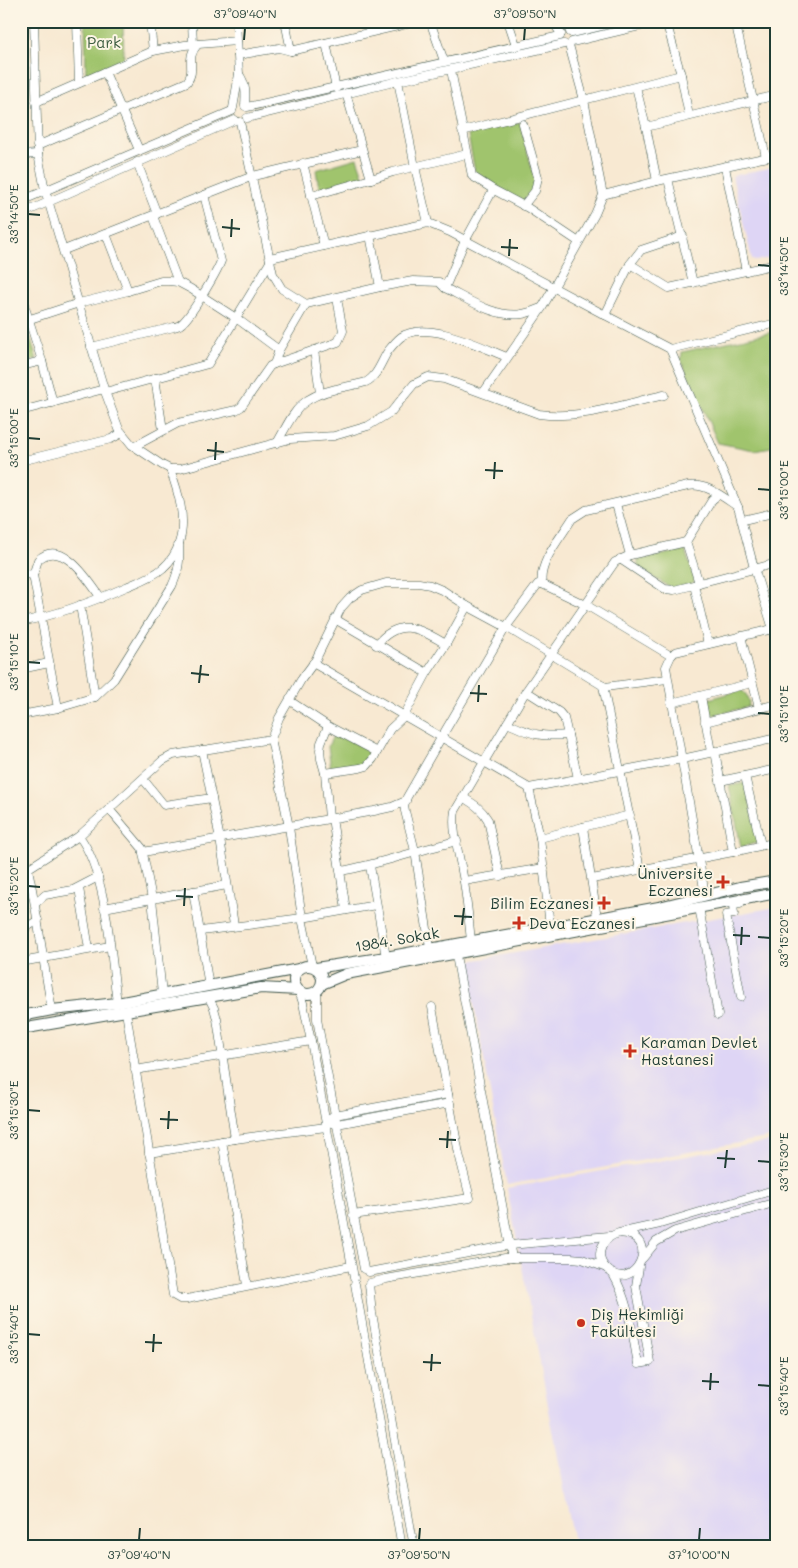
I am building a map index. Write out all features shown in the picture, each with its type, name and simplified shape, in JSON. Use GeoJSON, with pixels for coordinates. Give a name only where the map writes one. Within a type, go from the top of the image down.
{"type":"FeatureCollection","features":[{"type":"Feature","properties":{"kind":"main road","name":"1984. Sokak"},"geometry":{"type":"LineString","coordinates":[[314,967],[386,957],[430,948],[455,948],[471,941],[659,907],[777,881]]}},
{"type":"Feature","properties":{"kind":"main road"},"geometry":{"type":"LineString","coordinates":[[21,1028],[261,988],[298,990],[311,994],[320,987],[346,974],[455,948],[699,908],[777,893]]}},
{"type":"Feature","properties":{"kind":"main road"},"geometry":{"type":"LineString","coordinates":[[21,1016],[209,986],[299,969],[307,965],[314,967],[322,974],[320,987]]}},
{"type":"Feature","properties":{"kind":"main road"},"geometry":{"type":"LineString","coordinates":[[298,990],[294,981],[296,972],[299,969]]}},
{"type":"Feature","properties":{"kind":"street"},"geometry":{"type":"LineString","coordinates":[[34,21],[37,150],[45,190],[104,391],[119,429],[135,446],[162,465],[170,469],[180,469],[290,439],[334,436],[368,426],[391,412],[414,384],[428,377],[444,379],[539,414],[560,416],[588,413],[664,395]]}},
{"type":"Feature","properties":{"kind":"street"},"geometry":{"type":"LineString","coordinates":[[77,21],[79,84]]}},
{"type":"Feature","properties":{"kind":"street"},"geometry":{"type":"LineString","coordinates":[[150,21],[153,51]]}},
{"type":"Feature","properties":{"kind":"street"},"geometry":{"type":"LineString","coordinates":[[21,155],[37,150],[187,82],[190,78],[190,58],[196,44],[192,21]]}},
{"type":"Feature","properties":{"kind":"street"},"geometry":{"type":"LineString","coordinates":[[236,21],[239,74],[232,116],[241,120]]}},
{"type":"Feature","properties":{"kind":"street"},"geometry":{"type":"LineString","coordinates":[[285,21],[291,52]]}},
{"type":"Feature","properties":{"kind":"street"},"geometry":{"type":"LineString","coordinates":[[238,55],[278,48],[291,52],[398,24],[418,21]]}},
{"type":"Feature","properties":{"kind":"street"},"geometry":{"type":"LineString","coordinates":[[430,21],[444,61]]}},
{"type":"Feature","properties":{"kind":"street"},"geometry":{"type":"LineString","coordinates":[[508,21],[516,45]]}},
{"type":"Feature","properties":{"kind":"street"},"geometry":{"type":"LineString","coordinates":[[555,21],[561,35],[560,41],[568,44]]}},
{"type":"Feature","properties":{"kind":"street"},"geometry":{"type":"LineString","coordinates":[[567,21],[574,37],[568,44]]}},
{"type":"Feature","properties":{"kind":"street"},"geometry":{"type":"LineString","coordinates":[[21,201],[240,104],[246,106],[336,88],[444,61],[561,35],[565,31],[571,32],[622,21]]}},
{"type":"Feature","properties":{"kind":"street"},"geometry":{"type":"LineString","coordinates":[[21,214],[137,162],[241,120],[346,93],[568,44],[661,21]]}},
{"type":"Feature","properties":{"kind":"street"},"geometry":{"type":"LineString","coordinates":[[666,21],[681,76],[689,116]]}},
{"type":"Feature","properties":{"kind":"street"},"geometry":{"type":"LineString","coordinates":[[735,21],[766,157]]}},
{"type":"Feature","properties":{"kind":"street"},"geometry":{"type":"LineString","coordinates":[[36,102],[153,51],[196,44],[237,41]]}},
{"type":"Feature","properties":{"kind":"street"},"geometry":{"type":"LineString","coordinates":[[326,43],[336,88]]}},
{"type":"Feature","properties":{"kind":"street"},"geometry":{"type":"LineString","coordinates":[[483,393],[542,308],[595,214],[603,195],[584,100],[568,44]]}},
{"type":"Feature","properties":{"kind":"street"},"geometry":{"type":"LineString","coordinates":[[452,70],[472,176],[579,242]]}},
{"type":"Feature","properties":{"kind":"street"},"geometry":{"type":"LineString","coordinates":[[105,72],[139,150]]}},
{"type":"Feature","properties":{"kind":"street"},"geometry":{"type":"LineString","coordinates":[[239,74],[244,81],[246,106],[249,112],[241,120]]}},
{"type":"Feature","properties":{"kind":"street"},"geometry":{"type":"LineString","coordinates":[[462,130],[681,76]]}},
{"type":"Feature","properties":{"kind":"street"},"geometry":{"type":"LineString","coordinates":[[398,81],[414,167],[428,223]]}},
{"type":"Feature","properties":{"kind":"street"},"geometry":{"type":"LineString","coordinates":[[636,87],[657,181]]}},
{"type":"Feature","properties":{"kind":"street"},"geometry":{"type":"LineString","coordinates":[[346,93],[371,179]]}},
{"type":"Feature","properties":{"kind":"street"},"geometry":{"type":"LineString","coordinates":[[646,126],[777,95]]}},
{"type":"Feature","properties":{"kind":"street"},"geometry":{"type":"LineString","coordinates":[[241,120],[273,274],[282,289],[306,304],[413,281],[439,282],[445,288],[497,312],[524,314],[542,308]]}},
{"type":"Feature","properties":{"kind":"street"},"geometry":{"type":"LineString","coordinates":[[523,124],[538,177],[536,191],[523,206]]}},
{"type":"Feature","properties":{"kind":"street"},"geometry":{"type":"LineString","coordinates":[[64,250],[253,176],[362,150]]}},
{"type":"Feature","properties":{"kind":"street"},"geometry":{"type":"LineString","coordinates":[[311,196],[392,172],[467,154]]}},
{"type":"Feature","properties":{"kind":"street"},"geometry":{"type":"LineString","coordinates":[[603,195],[657,181],[777,155]]}},
{"type":"Feature","properties":{"kind":"street"},"geometry":{"type":"LineString","coordinates":[[137,162],[178,282]]}},
{"type":"Feature","properties":{"kind":"street"},"geometry":{"type":"LineString","coordinates":[[303,164],[324,246]]}},
{"type":"Feature","properties":{"kind":"street"},"geometry":{"type":"LineString","coordinates":[[725,167],[746,271]]}},
{"type":"Feature","properties":{"kind":"street"},"geometry":{"type":"LineString","coordinates":[[668,179],[693,283]]}},
{"type":"Feature","properties":{"kind":"street"},"geometry":{"type":"LineString","coordinates":[[445,288],[466,241],[493,190]]}},
{"type":"Feature","properties":{"kind":"street"},"geometry":{"type":"LineString","coordinates":[[91,346],[181,324],[190,315],[218,270],[221,261],[204,195]]}},
{"type":"Feature","properties":{"kind":"street"},"geometry":{"type":"LineString","coordinates":[[21,411],[208,364],[270,260],[428,223],[466,241],[670,349],[743,520],[754,568],[775,629],[777,648]]}},
{"type":"Feature","properties":{"kind":"street"},"geometry":{"type":"LineString","coordinates":[[106,234],[128,292]]}},
{"type":"Feature","properties":{"kind":"street"},"geometry":{"type":"LineString","coordinates":[[370,236],[380,287]]}},
{"type":"Feature","properties":{"kind":"street"},"geometry":{"type":"LineString","coordinates":[[606,315],[630,264],[640,250],[683,236]]}},
{"type":"Feature","properties":{"kind":"street"},"geometry":{"type":"LineString","coordinates":[[630,264],[669,288],[777,264]]}},
{"type":"Feature","properties":{"kind":"street"},"geometry":{"type":"LineString","coordinates":[[25,321],[79,303],[128,292],[161,281],[178,282],[236,318],[279,350]]}},
{"type":"Feature","properties":{"kind":"street"},"geometry":{"type":"LineString","coordinates":[[21,296],[25,321],[42,361],[53,403]]}},
{"type":"Feature","properties":{"kind":"street"},"geometry":{"type":"LineString","coordinates":[[135,446],[178,423],[236,410],[241,407],[270,366],[338,342],[343,332],[337,298]]}},
{"type":"Feature","properties":{"kind":"street"},"geometry":{"type":"LineString","coordinates":[[274,364],[279,350],[306,304]]}},
{"type":"Feature","properties":{"kind":"street"},"geometry":{"type":"LineString","coordinates":[[670,349],[777,323]]}},
{"type":"Feature","properties":{"kind":"street"},"geometry":{"type":"LineString","coordinates":[[277,443],[301,403],[320,393],[367,381],[375,373],[395,343],[407,334],[421,331],[433,332],[456,338],[507,357]]}},
{"type":"Feature","properties":{"kind":"street"},"geometry":{"type":"LineString","coordinates":[[314,350],[320,393]]}},
{"type":"Feature","properties":{"kind":"street"},"geometry":{"type":"LineString","coordinates":[[21,366],[42,361]]}},
{"type":"Feature","properties":{"kind":"street"},"geometry":{"type":"LineString","coordinates":[[156,378],[163,430]]}},
{"type":"Feature","properties":{"kind":"street"},"geometry":{"type":"LineString","coordinates":[[21,462],[111,439],[122,433]]}},
{"type":"Feature","properties":{"kind":"street"},"geometry":{"type":"LineString","coordinates":[[21,715],[58,708],[95,697],[114,679],[172,586],[180,565],[179,543],[182,528],[177,488],[170,469]]}},
{"type":"Feature","properties":{"kind":"street"},"geometry":{"type":"LineString","coordinates":[[542,584],[542,569],[572,519],[586,510],[697,485],[707,487],[738,507]]}},
{"type":"Feature","properties":{"kind":"street"},"geometry":{"type":"LineString","coordinates":[[708,644],[686,542],[712,500],[718,495]]}},
{"type":"Feature","properties":{"kind":"street"},"geometry":{"type":"LineString","coordinates":[[616,504],[630,555]]}},
{"type":"Feature","properties":{"kind":"street"},"geometry":{"type":"LineString","coordinates":[[743,520],[777,512]]}},
{"type":"Feature","properties":{"kind":"street"},"geometry":{"type":"LineString","coordinates":[[471,941],[454,818],[455,812],[526,691],[612,566],[630,555],[686,542]]}},
{"type":"Feature","properties":{"kind":"street"},"geometry":{"type":"LineString","coordinates":[[21,622],[41,618],[101,598],[153,575],[162,569],[179,543]]}},
{"type":"Feature","properties":{"kind":"street"},"geometry":{"type":"LineString","coordinates":[[58,708],[33,574],[38,560],[42,556],[56,554],[66,556],[89,580],[101,598]]}},
{"type":"Feature","properties":{"kind":"street"},"geometry":{"type":"LineString","coordinates":[[620,560],[665,588],[674,590],[777,563]]}},
{"type":"Feature","properties":{"kind":"street"},"geometry":{"type":"LineString","coordinates":[[21,573],[33,574]]}},
{"type":"Feature","properties":{"kind":"street"},"geometry":{"type":"LineString","coordinates":[[314,967],[302,918],[289,826],[270,739],[279,718],[313,663],[334,619],[350,598],[362,590],[386,583],[430,585],[444,590],[467,606],[506,627],[603,686],[612,687],[667,679]]}},
{"type":"Feature","properties":{"kind":"street"},"geometry":{"type":"LineString","coordinates":[[430,948],[415,851],[404,811],[406,801],[506,627],[538,584],[542,584],[586,605],[671,656]]}},
{"type":"Feature","properties":{"kind":"street"},"geometry":{"type":"LineString","coordinates":[[80,605],[95,697]]}},
{"type":"Feature","properties":{"kind":"street"},"geometry":{"type":"LineString","coordinates":[[325,773],[367,766],[390,729],[404,716],[467,606]]}},
{"type":"Feature","properties":{"kind":"street"},"geometry":{"type":"LineString","coordinates":[[334,619],[427,673]]}},
{"type":"Feature","properties":{"kind":"street"},"geometry":{"type":"LineString","coordinates":[[376,645],[389,632],[403,627],[420,631],[446,644]]}},
{"type":"Feature","properties":{"kind":"street"},"geometry":{"type":"LineString","coordinates":[[705,896],[666,667],[675,652],[775,629]]}},
{"type":"Feature","properties":{"kind":"street"},"geometry":{"type":"LineString","coordinates":[[741,636],[759,708]]}},
{"type":"Feature","properties":{"kind":"street"},"geometry":{"type":"LineString","coordinates":[[21,669],[49,663]]}},
{"type":"Feature","properties":{"kind":"street"},"geometry":{"type":"LineString","coordinates":[[313,663],[529,788],[682,759],[777,738]]}},
{"type":"Feature","properties":{"kind":"street"},"geometry":{"type":"LineString","coordinates":[[671,703],[752,683]]}},
{"type":"Feature","properties":{"kind":"street"},"geometry":{"type":"LineString","coordinates":[[603,686],[640,869]]}},
{"type":"Feature","properties":{"kind":"street"},"geometry":{"type":"LineString","coordinates":[[526,691],[564,718],[578,778]]}},
{"type":"Feature","properties":{"kind":"street"},"geometry":{"type":"LineString","coordinates":[[701,696],[705,722],[720,781],[733,852]]}},
{"type":"Feature","properties":{"kind":"street"},"geometry":{"type":"LineString","coordinates":[[290,700],[328,726],[377,752]]}},
{"type":"Feature","properties":{"kind":"street"},"geometry":{"type":"LineString","coordinates":[[705,722],[777,704]]}},
{"type":"Feature","properties":{"kind":"street"},"geometry":{"type":"LineString","coordinates":[[507,723],[534,735],[568,735]]}},
{"type":"Feature","properties":{"kind":"street"},"geometry":{"type":"LineString","coordinates":[[328,726],[321,743],[320,759],[325,773],[346,910]]}},
{"type":"Feature","properties":{"kind":"street"},"geometry":{"type":"LineString","coordinates":[[52,1010],[42,958],[36,903],[25,871],[79,836],[162,761],[173,755],[270,739]]}},
{"type":"Feature","properties":{"kind":"street"},"geometry":{"type":"LineString","coordinates":[[202,750],[220,839],[234,925]]}},
{"type":"Feature","properties":{"kind":"street"},"geometry":{"type":"LineString","coordinates":[[720,781],[777,769]]}},
{"type":"Feature","properties":{"kind":"street"},"geometry":{"type":"LineString","coordinates":[[745,776],[761,846]]}},
{"type":"Feature","properties":{"kind":"street"},"geometry":{"type":"LineString","coordinates":[[143,779],[164,805],[212,798]]}},
{"type":"Feature","properties":{"kind":"street"},"geometry":{"type":"LineString","coordinates":[[529,788],[540,838],[550,926]]}},
{"type":"Feature","properties":{"kind":"street"},"geometry":{"type":"LineString","coordinates":[[464,798],[485,813],[500,876]]}},
{"type":"Feature","properties":{"kind":"street"},"geometry":{"type":"LineString","coordinates":[[143,852],[392,807],[406,801]]}},
{"type":"Feature","properties":{"kind":"street"},"geometry":{"type":"LineString","coordinates":[[109,809],[142,848],[152,899],[162,994]]}},
{"type":"Feature","properties":{"kind":"street"},"geometry":{"type":"LineString","coordinates":[[540,838],[630,815]]}},
{"type":"Feature","properties":{"kind":"street"},"geometry":{"type":"LineString","coordinates":[[583,827],[597,918]]}},
{"type":"Feature","properties":{"kind":"street"},"geometry":{"type":"LineString","coordinates":[[79,836],[89,851],[98,877],[117,1002]]}},
{"type":"Feature","properties":{"kind":"street"},"geometry":{"type":"LineString","coordinates":[[340,871],[370,866],[415,851],[457,841]]}},
{"type":"Feature","properties":{"kind":"street"},"geometry":{"type":"LineString","coordinates":[[592,879],[777,842]]}},
{"type":"Feature","properties":{"kind":"street"},"geometry":{"type":"LineString","coordinates":[[370,866],[386,957]]}},
{"type":"Feature","properties":{"kind":"street"},"geometry":{"type":"LineString","coordinates":[[464,881],[544,868]]}},
{"type":"Feature","properties":{"kind":"street"},"geometry":{"type":"LineString","coordinates":[[36,903],[46,895],[79,888],[98,877]]}},
{"type":"Feature","properties":{"kind":"street"},"geometry":{"type":"LineString","coordinates":[[104,908],[227,885]]}},
{"type":"Feature","properties":{"kind":"street"},"geometry":{"type":"LineString","coordinates":[[79,888],[89,949]]}},
{"type":"Feature","properties":{"kind":"street"},"geometry":{"type":"LineString","coordinates":[[193,891],[209,986]]}},
{"type":"Feature","properties":{"kind":"street"},"geometry":{"type":"LineString","coordinates":[[741,997],[726,915],[734,914],[733,905],[777,898]]}},
{"type":"Feature","properties":{"kind":"street"},"geometry":{"type":"LineString","coordinates":[[201,931],[234,925],[302,918],[376,905]]}},
{"type":"Feature","properties":{"kind":"street"},"geometry":{"type":"LineString","coordinates":[[699,908],[718,1015]]}},
{"type":"Feature","properties":{"kind":"street"},"geometry":{"type":"LineString","coordinates":[[21,931],[38,920]]}},
{"type":"Feature","properties":{"kind":"street"},"geometry":{"type":"LineString","coordinates":[[21,962],[110,946]]}},
{"type":"Feature","properties":{"kind":"street"},"geometry":{"type":"LineString","coordinates":[[455,948],[512,1258]]}},
{"type":"Feature","properties":{"kind":"street"},"geometry":{"type":"LineString","coordinates":[[320,987],[316,1001],[317,1019],[353,1215],[366,1271],[372,1277],[370,1284],[372,1313],[414,1547]]}},
{"type":"Feature","properties":{"kind":"street"},"geometry":{"type":"LineString","coordinates":[[298,990],[304,1003],[402,1547]]}},
{"type":"Feature","properties":{"kind":"street"},"geometry":{"type":"LineString","coordinates":[[209,998],[216,1012],[235,1139]]}},
{"type":"Feature","properties":{"kind":"street"},"geometry":{"type":"LineString","coordinates":[[353,1215],[470,1198],[459,1154],[432,1007]]}},
{"type":"Feature","properties":{"kind":"street"},"geometry":{"type":"LineString","coordinates":[[126,1012],[173,1295],[180,1299],[186,1299],[247,1285],[351,1266]]}},
{"type":"Feature","properties":{"kind":"street"},"geometry":{"type":"LineString","coordinates":[[135,1070],[311,1041]]}},
{"type":"Feature","properties":{"kind":"street"},"geometry":{"type":"LineString","coordinates":[[326,1124],[335,1115],[448,1094]]}},
{"type":"Feature","properties":{"kind":"street"},"geometry":{"type":"LineString","coordinates":[[149,1153],[326,1124],[337,1124],[450,1103]]}},
{"type":"Feature","properties":{"kind":"street"},"geometry":{"type":"LineString","coordinates":[[222,1141],[247,1285]]}},
{"type":"Feature","properties":{"kind":"street"},"geometry":{"type":"LineString","coordinates":[[354,1281],[358,1271],[510,1245],[609,1236],[660,1224],[777,1189]]}},
{"type":"Feature","properties":{"kind":"street"},"geometry":{"type":"LineString","coordinates":[[613,1274],[627,1274],[640,1263],[648,1250],[665,1236],[777,1202]]}},
{"type":"Feature","properties":{"kind":"street"},"geometry":{"type":"LineString","coordinates":[[354,1281],[363,1288],[386,1279],[512,1258],[577,1258],[592,1262],[613,1274],[628,1307],[638,1364],[650,1362],[636,1286],[642,1253],[637,1240],[626,1233],[619,1233]]}},
{"type":"Feature","properties":{"kind":"street"},"geometry":{"type":"LineString","coordinates":[[605,1268],[600,1258],[600,1250],[602,1244],[609,1236]]}},
{"type":"Feature","properties":{"kind":"shaded area"},"geometry":{"type":"Polygon","coordinates":[[[777,166],[777,256],[756,261],[752,259],[732,176],[777,166]]]}},
{"type":"Feature","properties":{"kind":"shaded area","name":"Karaman Devlet Hastanesi"},"geometry":{"type":"Polygon","coordinates":[[[777,907],[777,1136],[507,1185],[467,966],[470,961],[777,907]]]}},
{"type":"Feature","properties":{"kind":"shaded area"},"geometry":{"type":"Polygon","coordinates":[[[777,1140],[777,1547],[575,1547],[507,1188],[777,1140]]]}},
{"type":"Feature","properties":{"kind":"green space","name":"Park"},"geometry":{"type":"Polygon","coordinates":[[[85,21],[123,21],[124,62],[86,79],[85,21]]]}},
{"type":"Feature","properties":{"kind":"green space"},"geometry":{"type":"Polygon","coordinates":[[[520,122],[535,181],[532,191],[522,203],[475,172],[468,135],[520,122]]]}},
{"type":"Feature","properties":{"kind":"green space"},"geometry":{"type":"Polygon","coordinates":[[[357,158],[364,178],[319,188],[316,170],[357,158]]]}},
{"type":"Feature","properties":{"kind":"green space"},"geometry":{"type":"Polygon","coordinates":[[[26,325],[37,359],[21,363],[21,326],[26,325]]]}},
{"type":"Feature","properties":{"kind":"green space"},"geometry":{"type":"Polygon","coordinates":[[[777,331],[777,446],[754,450],[718,443],[681,360],[682,352],[777,331]]]}},
{"type":"Feature","properties":{"kind":"green space"},"geometry":{"type":"Polygon","coordinates":[[[685,550],[695,581],[691,584],[671,588],[638,568],[638,560],[685,550]]]}},
{"type":"Feature","properties":{"kind":"green space"},"geometry":{"type":"Polygon","coordinates":[[[741,690],[746,694],[749,702],[748,707],[714,715],[709,714],[709,699],[741,690]]]}},
{"type":"Feature","properties":{"kind":"green space"},"geometry":{"type":"Polygon","coordinates":[[[335,732],[366,749],[369,759],[366,765],[331,770],[328,746],[335,732]]]}},
{"type":"Feature","properties":{"kind":"green space"},"geometry":{"type":"Polygon","coordinates":[[[745,783],[760,842],[741,847],[729,786],[745,783]]]}},
{"type":"Feature","properties":{"kind":"place","name":"Üniversite Eczanesi"},"geometry":{"type":"Point","coordinates":[723,882]}},
{"type":"Feature","properties":{"kind":"place","name":"Bilim Eczanesi"},"geometry":{"type":"Point","coordinates":[604,903]}},
{"type":"Feature","properties":{"kind":"place","name":"Deva Eczanesi"},"geometry":{"type":"Point","coordinates":[519,923]}},
{"type":"Feature","properties":{"kind":"place","name":"Karaman Devlet Hastanesi"},"geometry":{"type":"Point","coordinates":[630,1051]}},
{"type":"Feature","properties":{"kind":"place","name":"Diş Hekimliği Fakültesi"},"geometry":{"type":"Point","coordinates":[581,1323]}}]}
